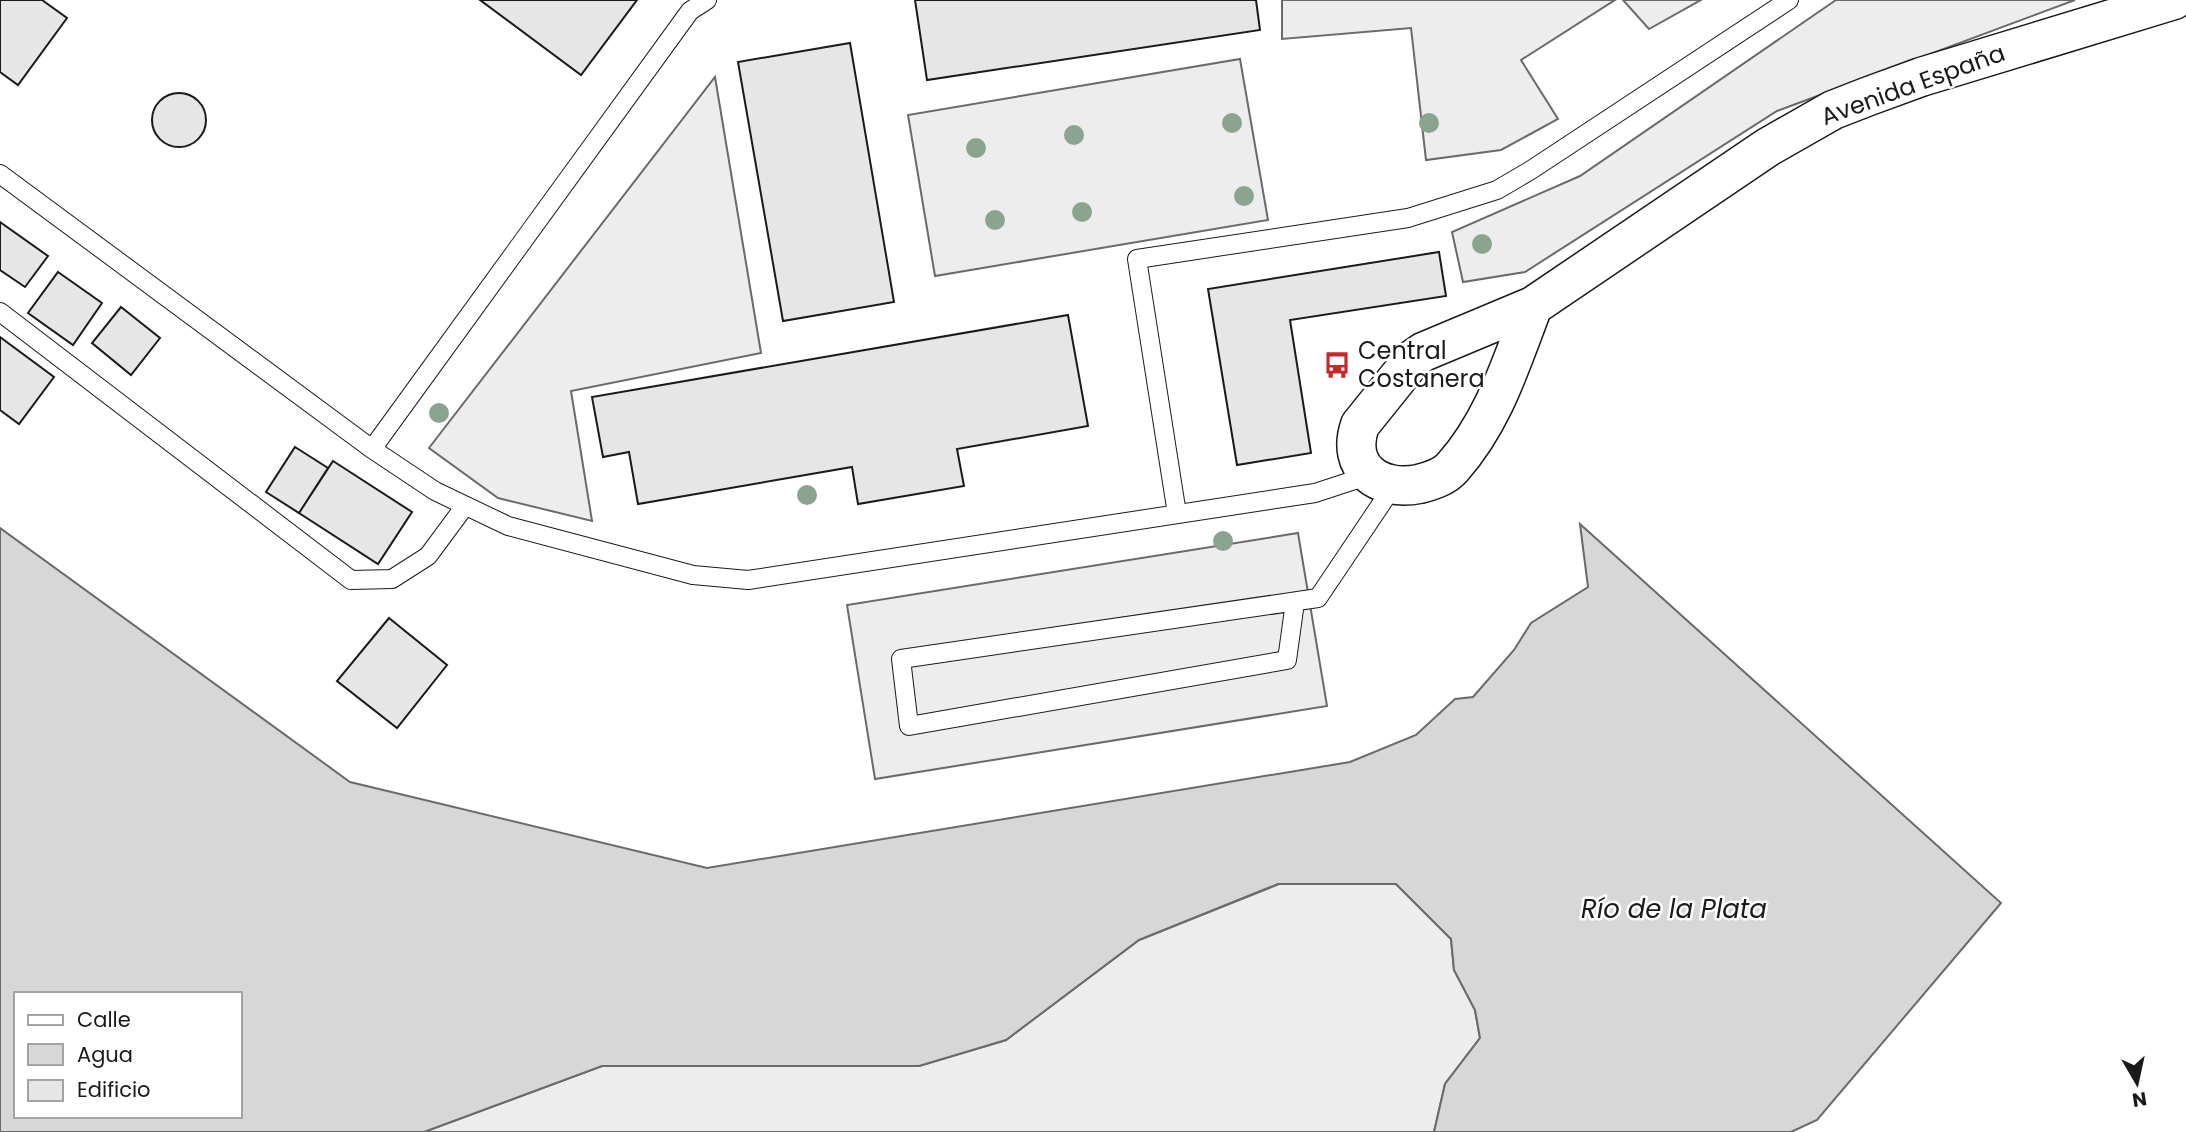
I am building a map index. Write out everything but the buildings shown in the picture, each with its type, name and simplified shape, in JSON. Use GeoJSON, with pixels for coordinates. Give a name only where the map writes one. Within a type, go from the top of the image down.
{"type":"FeatureCollection","features":[{"type":"Feature","properties":{"kind":"street","name":"Avenida España"},"geometry":{"type":"LineString","coordinates":[[1382,480],[1362,467],[1357,453],[1357,433],[1375,404],[1413,359],[1431,347],[1533,306],[1768,147],[1802,125],[1833,110],[1922,77],[2174,0]]}},
{"type":"Feature","properties":{"kind":"street"},"geometry":{"type":"LineString","coordinates":[[1382,480],[1426,482],[1451,470],[1491,412],[1533,306]]}},
{"type":"Feature","properties":{"kind":"lane"},"geometry":{"type":"LineString","coordinates":[[373,449],[690,10],[707,0]]}},
{"type":"Feature","properties":{"kind":"lane"},"geometry":{"type":"LineString","coordinates":[[1177,514],[1137,259],[1408,218],[1497,190],[1789,0]]}},
{"type":"Feature","properties":{"kind":"lane"},"geometry":{"type":"LineString","coordinates":[[0,174],[373,449],[435,491],[508,526],[693,575],[748,580],[1315,493],[1382,480]]}},
{"type":"Feature","properties":{"kind":"lane"},"geometry":{"type":"LineString","coordinates":[[0,313],[351,580],[391,579],[428,556],[465,506]]}},
{"type":"Feature","properties":{"kind":"lane"},"geometry":{"type":"LineString","coordinates":[[1294,602],[1287,660],[909,726],[901,659],[1318,598],[1382,480]]}},
{"type":"Feature","properties":{"kind":"shaded area"},"geometry":{"type":"Polygon","coordinates":[[[1282,0],[1615,0],[1521,60],[1558,119],[1501,150],[1426,160],[1411,28],[1282,39],[1282,0]]]}},
{"type":"Feature","properties":{"kind":"shaded area"},"geometry":{"type":"Polygon","coordinates":[[[1623,0],[1701,0],[1649,29],[1623,0]]]}},
{"type":"Feature","properties":{"kind":"shaded area"},"geometry":{"type":"Polygon","coordinates":[[[1836,0],[2075,0],[1777,111],[1525,272],[1463,282],[1452,232],[1580,176],[1836,0]]]}},
{"type":"Feature","properties":{"kind":"shaded area"},"geometry":{"type":"Polygon","coordinates":[[[1240,59],[1268,220],[935,276],[908,115],[1240,59]]]}},
{"type":"Feature","properties":{"kind":"shaded area"},"geometry":{"type":"Polygon","coordinates":[[[715,77],[761,353],[571,391],[592,521],[498,498],[429,448],[715,77]]]}},
{"type":"Feature","properties":{"kind":"shaded area"},"geometry":{"type":"Polygon","coordinates":[[[1298,533],[1327,706],[875,779],[847,605],[1298,533]]]}},
{"type":"Feature","properties":{"kind":"shaded area"},"geometry":{"type":"Polygon","coordinates":[[[1279,884],[1396,884],[1451,939],[1454,970],[1475,1010],[1480,1038],[1445,1084],[1434,1132],[424,1132],[602,1066],[919,1066],[1006,1040],[1139,940],[1279,884]]]}},
{"type":"Feature","properties":{"kind":"water","name":"Río de la Plata"},"geometry":{"type":"Polygon","coordinates":[[[1580,524],[2001,903],[1817,1120],[1791,1132],[1434,1132],[1445,1084],[1480,1038],[1475,1010],[1454,970],[1451,939],[1396,884],[1278,884],[1139,940],[1006,1040],[919,1066],[602,1066],[424,1132],[0,1132],[0,528],[350,782],[707,868],[1350,762],[1416,735],[1455,699],[1473,697],[1514,650],[1531,623],[1588,587],[1580,524]]]}},
{"type":"Feature","properties":{"kind":"place","name":"Central Costanera"},"geometry":{"type":"Point","coordinates":[1337,365]}}]}
